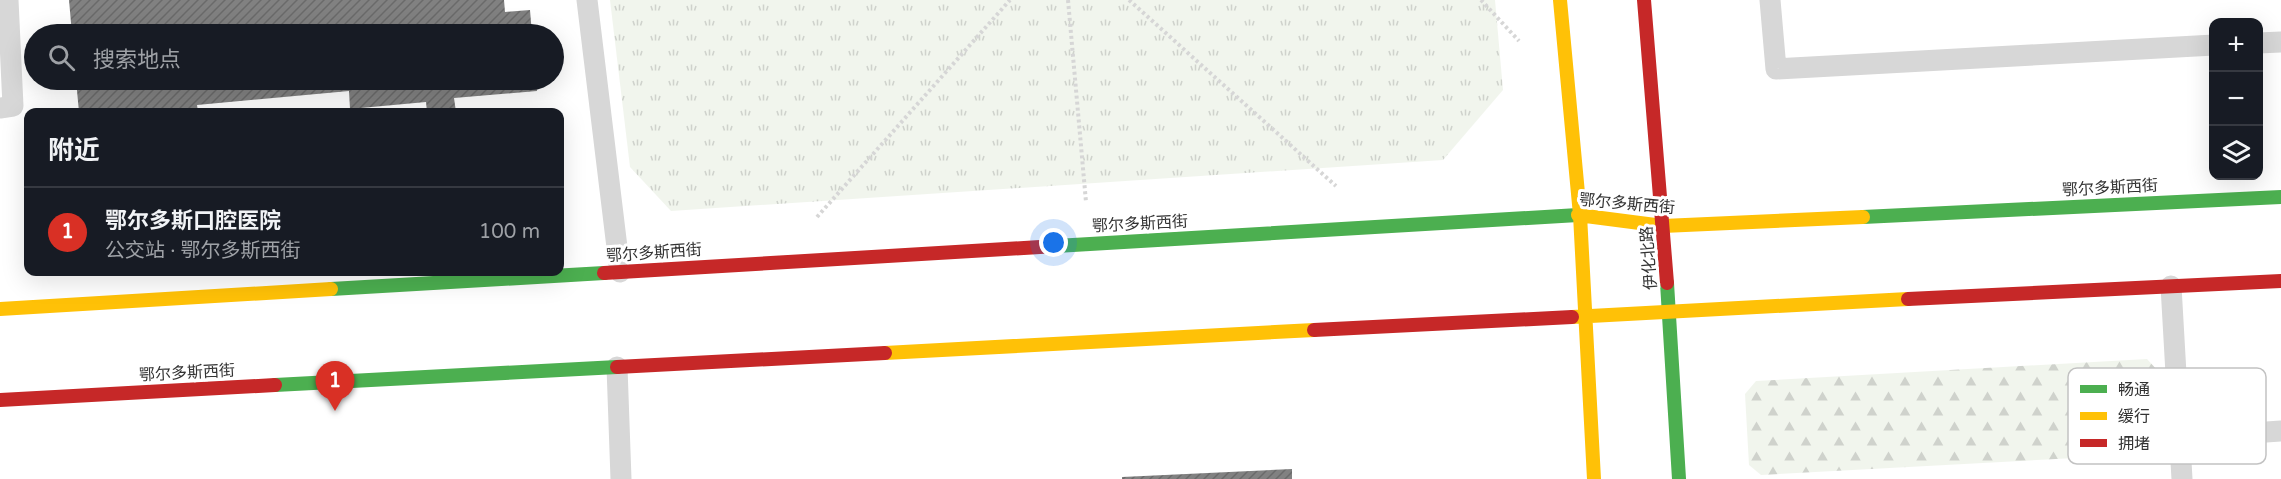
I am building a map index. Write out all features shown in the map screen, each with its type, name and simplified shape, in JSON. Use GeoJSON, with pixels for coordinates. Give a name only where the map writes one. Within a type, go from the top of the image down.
{"type":"FeatureCollection","features":[{"type":"Feature","properties":{"kind":"main road"},"geometry":{"type":"LineString","coordinates":[[1560,0],[1580,215],[1594,479]]}},
{"type":"Feature","properties":{"kind":"main road","name":"伊化北路"},"geometry":{"type":"LineString","coordinates":[[1644,0],[1663,226],[1679,479]]}},
{"type":"Feature","properties":{"kind":"main road","name":"鄂尔多斯西街"},"geometry":{"type":"LineString","coordinates":[[564,275],[1580,215],[1663,226],[2281,196]]}},
{"type":"Feature","properties":{"kind":"main road","name":"鄂尔多斯西街"},"geometry":{"type":"LineString","coordinates":[[0,309],[553,276]]}},
{"type":"Feature","properties":{"kind":"main road","name":"鄂尔多斯西街"},"geometry":{"type":"LineString","coordinates":[[0,400],[1668,310],[2281,281]]}},
{"type":"Feature","properties":{"kind":"lane"},"geometry":{"type":"LineString","coordinates":[[0,108],[13,105],[8,0]]}},
{"type":"Feature","properties":{"kind":"lane"},"geometry":{"type":"LineString","coordinates":[[587,0],[620,272]]}},
{"type":"Feature","properties":{"kind":"lane"},"geometry":{"type":"LineString","coordinates":[[1770,0],[1776,69],[2209,45]]}},
{"type":"Feature","properties":{"kind":"lane"},"geometry":{"type":"LineString","coordinates":[[2263,43],[2281,42]]}},
{"type":"Feature","properties":{"kind":"lane"},"geometry":{"type":"LineString","coordinates":[[2171,286],[2176,368]]}},
{"type":"Feature","properties":{"kind":"lane"},"geometry":{"type":"LineString","coordinates":[[616,367],[621,479]]}},
{"type":"Feature","properties":{"kind":"lane"},"geometry":{"type":"LineString","coordinates":[[2266,432],[2281,431]]}},
{"type":"Feature","properties":{"kind":"lane"},"geometry":{"type":"LineString","coordinates":[[2181,464],[2182,479]]}},
{"type":"Feature","properties":{"kind":"path"},"geometry":{"type":"LineString","coordinates":[[778,262],[1010,0]]}},
{"type":"Feature","properties":{"kind":"path"},"geometry":{"type":"LineString","coordinates":[[1068,0],[1090,244]]}},
{"type":"Feature","properties":{"kind":"path"},"geometry":{"type":"LineString","coordinates":[[1129,0],[1381,226]]}},
{"type":"Feature","properties":{"kind":"green space"},"geometry":{"type":"Polygon","coordinates":[[[610,0],[1495,0],[1503,90],[1443,160],[671,211],[630,167],[610,0]]]}},
{"type":"Feature","properties":{"kind":"green space"},"geometry":{"type":"Polygon","coordinates":[[[2147,359],[2155,368],[2068,368],[2068,458],[1761,475],[1749,465],[1745,394],[1756,381],[2147,359]]]}},
{"type":"Feature","properties":{"kind":"building"},"geometry":{"type":"Polygon","coordinates":[[[69,0],[504,0],[505,12],[530,10],[531,24],[71,24],[69,0]]]}},
{"type":"Feature","properties":{"kind":"building"},"geometry":{"type":"Polygon","coordinates":[[[77,90],[537,91],[454,98],[455,108],[427,108],[426,102],[350,108],[349,91],[197,105],[197,108],[79,108],[77,90]]]}},
{"type":"Feature","properties":{"kind":"building"},"geometry":{"type":"Polygon","coordinates":[[[1292,469],[1292,479],[1122,479],[1122,477],[1292,469]]]}},
{"type":"Feature","properties":{"kind":"traffic: fast"},"geometry":{"type":"LineString","coordinates":[[1863,217],[2281,197]]}},
{"type":"Feature","properties":{"kind":"traffic: fast"},"geometry":{"type":"LineString","coordinates":[[1056,246],[1578,215]]}},
{"type":"Feature","properties":{"kind":"traffic: fast"},"geometry":{"type":"LineString","coordinates":[[564,275],[604,273]]}},
{"type":"Feature","properties":{"kind":"traffic: fast"},"geometry":{"type":"LineString","coordinates":[[331,289],[553,276]]}},
{"type":"Feature","properties":{"kind":"traffic: fast"},"geometry":{"type":"LineString","coordinates":[[1667,283],[1679,479]]}},
{"type":"Feature","properties":{"kind":"traffic: fast"},"geometry":{"type":"LineString","coordinates":[[275,385],[617,367]]}},
{"type":"Feature","properties":{"kind":"traffic: slow"},"geometry":{"type":"LineString","coordinates":[[1560,0],[1580,215],[1594,479]]}},
{"type":"Feature","properties":{"kind":"traffic: slow"},"geometry":{"type":"LineString","coordinates":[[1578,215],[1663,226],[1863,217]]}},
{"type":"Feature","properties":{"kind":"traffic: slow"},"geometry":{"type":"LineString","coordinates":[[0,309],[331,289]]}},
{"type":"Feature","properties":{"kind":"traffic: slow"},"geometry":{"type":"LineString","coordinates":[[1572,317],[1908,299]]}},
{"type":"Feature","properties":{"kind":"traffic: slow"},"geometry":{"type":"LineString","coordinates":[[885,353],[1314,330]]}},
{"type":"Feature","properties":{"kind":"traffic: jam"},"geometry":{"type":"LineString","coordinates":[[1644,0],[1667,283]]}},
{"type":"Feature","properties":{"kind":"traffic: jam"},"geometry":{"type":"LineString","coordinates":[[604,273],[1056,246]]}},
{"type":"Feature","properties":{"kind":"traffic: jam"},"geometry":{"type":"LineString","coordinates":[[1908,299],[2281,281]]}},
{"type":"Feature","properties":{"kind":"traffic: jam"},"geometry":{"type":"LineString","coordinates":[[1314,330],[1572,317]]}},
{"type":"Feature","properties":{"kind":"traffic: jam"},"geometry":{"type":"LineString","coordinates":[[617,367],[885,353]]}},
{"type":"Feature","properties":{"kind":"traffic: jam"},"geometry":{"type":"LineString","coordinates":[[0,400],[275,385]]}},
{"type":"Feature","properties":{"kind":"place","name":"鄂尔多斯口腔医院"},"geometry":{"type":"Point","coordinates":[335,411]}}]}
